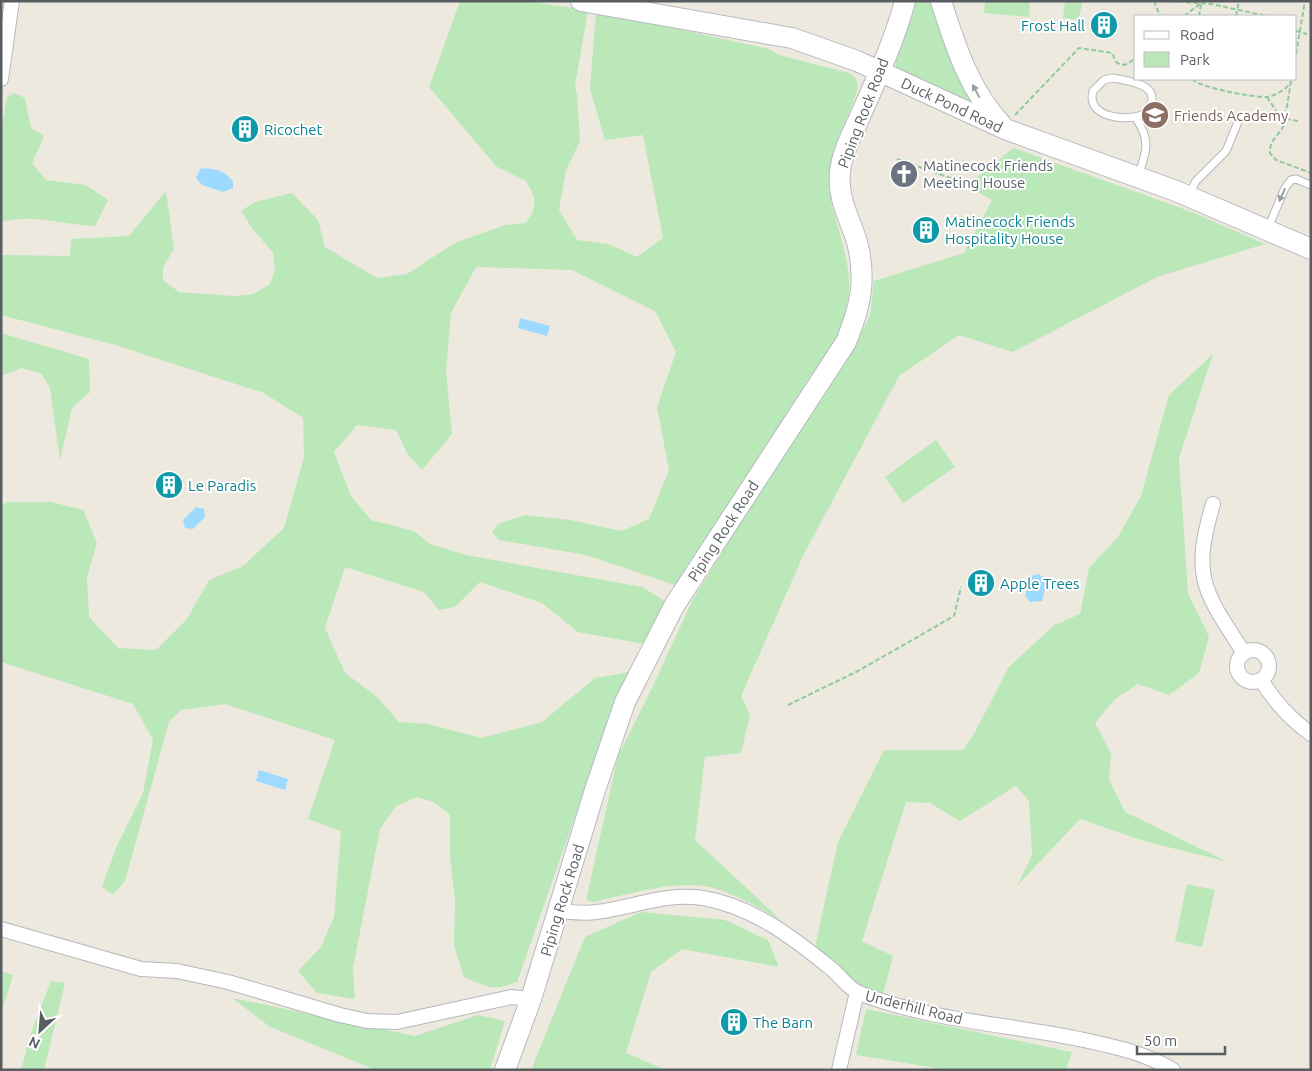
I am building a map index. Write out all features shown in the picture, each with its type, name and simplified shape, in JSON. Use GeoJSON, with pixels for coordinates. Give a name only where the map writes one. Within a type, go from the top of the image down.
{"type":"FeatureCollection","features":[{"type":"Feature","properties":{"kind":"street"},"geometry":{"type":"LineString","coordinates":[[1,79],[12,1]]}},
{"type":"Feature","properties":{"kind":"street","name":"Duck Pond Road"},"geometry":{"type":"LineString","coordinates":[[581,1],[792,38],[857,60],[1005,130],[1188,196],[1311,249]]}},
{"type":"Feature","properties":{"kind":"street","name":"Piping Rock Road"},"geometry":{"type":"LineString","coordinates":[[505,1070],[531,999],[595,790],[629,694],[674,606],[846,342],[859,311],[862,276],[856,242],[845,216],[840,175],[846,148],[880,71],[905,1]]}},
{"type":"Feature","properties":{"kind":"street"},"geometry":{"type":"LineString","coordinates":[[941,1],[966,71],[985,107],[1005,130]]}},
{"type":"Feature","properties":{"kind":"street"},"geometry":{"type":"LineString","coordinates":[[1213,504],[1201,550],[1206,587],[1212,603],[1244,652]]}},
{"type":"Feature","properties":{"kind":"street"},"geometry":{"type":"LineString","coordinates":[[1256,650],[1268,658],[1269,668],[1261,680],[1250,682],[1241,676],[1237,667],[1238,661],[1244,652],[1256,650]]}},
{"type":"Feature","properties":{"kind":"street"},"geometry":{"type":"LineString","coordinates":[[1261,680],[1275,703],[1292,721],[1311,734]]}},
{"type":"Feature","properties":{"kind":"street","name":"Underhill Road"},"geometry":{"type":"LineString","coordinates":[[558,911],[595,913],[668,897],[702,898],[719,902],[747,912],[783,931],[830,967],[857,992],[922,1011],[1058,1034],[1135,1051],[1173,1070]]}},
{"type":"Feature","properties":{"kind":"street"},"geometry":{"type":"LineString","coordinates":[[1,929],[140,969],[177,971],[228,982],[340,1015],[367,1021],[397,1022],[511,997],[531,999]]}},
{"type":"Feature","properties":{"kind":"street"},"geometry":{"type":"LineString","coordinates":[[839,1070],[857,992]]}},
{"type":"Feature","properties":{"kind":"lane"},"geometry":{"type":"LineString","coordinates":[[1112,78],[1139,82],[1146,87],[1151,94],[1152,101],[1144,114],[1136,118],[1108,115],[1100,111],[1092,100],[1093,91],[1097,85],[1112,78]]}},
{"type":"Feature","properties":{"kind":"lane"},"geometry":{"type":"LineString","coordinates":[[1188,196],[1196,181],[1226,151],[1240,117]]}},
{"type":"Feature","properties":{"kind":"lane"},"geometry":{"type":"LineString","coordinates":[[1136,118],[1145,132],[1148,141],[1138,178]]}},
{"type":"Feature","properties":{"kind":"lane"},"geometry":{"type":"LineString","coordinates":[[1267,230],[1291,180],[1296,179],[1311,185]]}},
{"type":"Feature","properties":{"kind":"path"},"geometry":{"type":"LineString","coordinates":[[1154,1],[1160,15]]}},
{"type":"Feature","properties":{"kind":"path"},"geometry":{"type":"LineString","coordinates":[[1171,1],[1201,3],[1263,15]]}},
{"type":"Feature","properties":{"kind":"path"},"geometry":{"type":"LineString","coordinates":[[1236,15],[1239,1]]}},
{"type":"Feature","properties":{"kind":"path"},"geometry":{"type":"LineString","coordinates":[[1297,47],[1305,1]]}},
{"type":"Feature","properties":{"kind":"path"},"geometry":{"type":"LineString","coordinates":[[1185,15],[1201,3]]}},
{"type":"Feature","properties":{"kind":"path"},"geometry":{"type":"LineString","coordinates":[[1199,15],[1201,3]]}},
{"type":"Feature","properties":{"kind":"path"},"geometry":{"type":"LineString","coordinates":[[1299,33],[1307,34]]}},
{"type":"Feature","properties":{"kind":"path"},"geometry":{"type":"LineString","coordinates":[[1005,130],[1017,111],[1079,48],[1112,54],[1116,62],[1122,65],[1129,64],[1134,59]]}},
{"type":"Feature","properties":{"kind":"path"},"geometry":{"type":"LineString","coordinates":[[1194,80],[1203,86],[1267,97],[1286,88],[1291,80]]}},
{"type":"Feature","properties":{"kind":"path"},"geometry":{"type":"LineString","coordinates":[[1291,80],[1282,130],[1272,140],[1270,153],[1276,160],[1311,173]]}},
{"type":"Feature","properties":{"kind":"path"},"geometry":{"type":"LineString","coordinates":[[1267,97],[1276,112],[1285,119],[1298,121]]}},
{"type":"Feature","properties":{"kind":"path"},"geometry":{"type":"LineString","coordinates":[[897,159],[956,180]]}},
{"type":"Feature","properties":{"kind":"path"},"geometry":{"type":"LineString","coordinates":[[788,704],[858,671],[954,616],[961,586]]}},
{"type":"Feature","properties":{"kind":"green space"},"geometry":{"type":"Polygon","coordinates":[[[460,1],[523,1],[588,10],[575,86],[580,141],[566,170],[559,210],[577,240],[608,244],[637,257],[663,238],[643,135],[605,140],[590,89],[596,11],[769,49],[779,55],[849,73],[856,78],[858,88],[832,157],[829,182],[831,199],[846,257],[849,294],[847,307],[837,337],[678,586],[586,555],[499,540],[492,532],[498,524],[525,515],[570,520],[622,531],[649,519],[669,470],[657,407],[676,352],[655,311],[572,270],[476,267],[451,313],[446,371],[452,434],[422,470],[408,455],[396,430],[357,425],[334,452],[351,496],[371,520],[414,531],[430,544],[466,555],[642,587],[668,603],[644,644],[578,632],[542,603],[480,582],[455,607],[439,610],[424,592],[345,567],[325,628],[345,673],[376,696],[399,722],[428,724],[481,738],[542,722],[595,678],[630,672],[609,720],[517,982],[502,987],[490,987],[464,977],[454,946],[455,900],[450,857],[450,815],[434,802],[417,797],[396,806],[380,829],[353,968],[355,999],[317,993],[298,971],[321,947],[334,917],[341,831],[308,819],[335,740],[225,704],[181,710],[169,722],[125,881],[113,895],[102,887],[116,848],[143,793],[153,740],[133,704],[1,662],[1,506],[7,502],[51,502],[83,510],[97,543],[87,577],[89,617],[118,648],[156,650],[187,619],[209,580],[243,566],[284,528],[304,457],[303,418],[264,393],[115,345],[1,315],[1,255],[70,256],[71,239],[129,236],[166,191],[174,249],[163,267],[163,280],[179,292],[234,296],[253,294],[269,285],[275,271],[273,253],[252,228],[241,211],[255,202],[292,193],[318,220],[325,247],[377,278],[407,274],[455,243],[505,225],[525,223],[534,208],[534,198],[526,181],[497,167],[429,87],[460,1]]]}},
{"type":"Feature","properties":{"kind":"green space"},"geometry":{"type":"Polygon","coordinates":[[[913,1],[935,1],[974,107],[896,68],[896,58],[913,1]]]}},
{"type":"Feature","properties":{"kind":"green space"},"geometry":{"type":"Polygon","coordinates":[[[985,1],[1030,1],[1029,17],[984,13],[985,1]]]}},
{"type":"Feature","properties":{"kind":"green space"},"geometry":{"type":"Polygon","coordinates":[[[1065,1],[1083,1],[1078,20],[1063,18],[1065,1]]]}},
{"type":"Feature","properties":{"kind":"green space"},"geometry":{"type":"Polygon","coordinates":[[[14,93],[25,98],[31,128],[44,136],[32,163],[46,180],[86,185],[108,200],[95,226],[37,219],[1,222],[1,132],[7,97],[14,93]]]}},
{"type":"Feature","properties":{"kind":"green space"},"geometry":{"type":"Polygon","coordinates":[[[1013,148],[1192,212],[1265,244],[1157,277],[1013,352],[959,335],[899,376],[803,556],[741,696],[750,715],[741,753],[705,757],[695,840],[782,921],[734,895],[704,886],[677,885],[593,902],[586,900],[618,756],[692,601],[813,406],[855,345],[870,315],[874,281],[964,253],[992,200],[967,186],[1013,148]]]}},
{"type":"Feature","properties":{"kind":"green space"},"geometry":{"type":"Polygon","coordinates":[[[1,333],[89,359],[90,392],[72,408],[60,460],[50,388],[42,374],[21,368],[1,376],[1,333]]]}},
{"type":"Feature","properties":{"kind":"green space"},"geometry":{"type":"Polygon","coordinates":[[[1213,354],[1179,458],[1188,593],[1209,637],[1199,673],[1169,695],[1138,684],[1115,699],[1095,723],[1111,753],[1109,779],[1125,812],[1228,862],[1144,841],[1080,819],[1017,886],[1032,855],[1029,801],[1016,786],[960,821],[930,803],[906,802],[862,941],[893,956],[883,994],[861,986],[815,947],[838,842],[884,750],[963,750],[975,732],[1009,667],[1053,626],[1080,614],[1089,568],[1118,537],[1141,496],[1169,395],[1213,354]]]}},
{"type":"Feature","properties":{"kind":"green space"},"geometry":{"type":"Polygon","coordinates":[[[936,440],[955,467],[903,503],[885,477],[936,440]]]}},
{"type":"Feature","properties":{"kind":"green space"},"geometry":{"type":"Polygon","coordinates":[[[1187,884],[1215,890],[1202,947],[1175,941],[1187,884]]]}},
{"type":"Feature","properties":{"kind":"green space"},"geometry":{"type":"Polygon","coordinates":[[[641,912],[725,920],[768,940],[779,967],[682,949],[651,972],[626,1053],[666,1070],[531,1070],[585,937],[641,912]]]}},
{"type":"Feature","properties":{"kind":"green space"},"geometry":{"type":"Polygon","coordinates":[[[1,971],[13,975],[1,1014],[1,971]]]}},
{"type":"Feature","properties":{"kind":"green space"},"geometry":{"type":"Polygon","coordinates":[[[51,981],[65,983],[44,1070],[21,1070],[32,1030],[51,981]]]}},
{"type":"Feature","properties":{"kind":"green space"},"geometry":{"type":"Polygon","coordinates":[[[232,998],[415,1036],[478,1015],[505,1021],[490,1070],[376,1070],[270,1027],[232,998]]]}},
{"type":"Feature","properties":{"kind":"green space"},"geometry":{"type":"Polygon","coordinates":[[[866,1009],[1072,1052],[1066,1070],[949,1070],[856,1055],[866,1009]]]}},
{"type":"Feature","properties":{"kind":"water"},"geometry":{"type":"Polygon","coordinates":[[[200,169],[214,169],[227,175],[233,182],[233,188],[223,192],[202,185],[196,178],[200,169]]]}},
{"type":"Feature","properties":{"kind":"water"},"geometry":{"type":"Polygon","coordinates":[[[520,318],[550,326],[547,336],[518,328],[520,318]]]}},
{"type":"Feature","properties":{"kind":"water"},"geometry":{"type":"Polygon","coordinates":[[[196,507],[204,509],[205,517],[193,529],[185,528],[183,520],[196,507]]]}},
{"type":"Feature","properties":{"kind":"water"},"geometry":{"type":"Polygon","coordinates":[[[1039,574],[1047,580],[1042,601],[1030,602],[1025,596],[1031,576],[1039,574]]]}},
{"type":"Feature","properties":{"kind":"water"},"geometry":{"type":"Polygon","coordinates":[[[259,770],[288,779],[285,790],[256,781],[259,770]]]}},
{"type":"Feature","properties":{"kind":"place","name":"Frost Hall"},"geometry":{"type":"Point","coordinates":[1104,25]}},
{"type":"Feature","properties":{"kind":"place","name":"Friends Academy"},"geometry":{"type":"Point","coordinates":[1155,115]}},
{"type":"Feature","properties":{"kind":"place","name":"Ricochet"},"geometry":{"type":"Point","coordinates":[245,129]}},
{"type":"Feature","properties":{"kind":"place","name":"Matinecock Friends Meeting House"},"geometry":{"type":"Point","coordinates":[904,174]}},
{"type":"Feature","properties":{"kind":"place","name":"Matinecock Friends Hospitality House"},"geometry":{"type":"Point","coordinates":[926,230]}},
{"type":"Feature","properties":{"kind":"place","name":"Le Paradis"},"geometry":{"type":"Point","coordinates":[169,485]}},
{"type":"Feature","properties":{"kind":"place","name":"Apple Trees"},"geometry":{"type":"Point","coordinates":[981,583]}},
{"type":"Feature","properties":{"kind":"place","name":"The Barn"},"geometry":{"type":"Point","coordinates":[734,1022]}}]}
